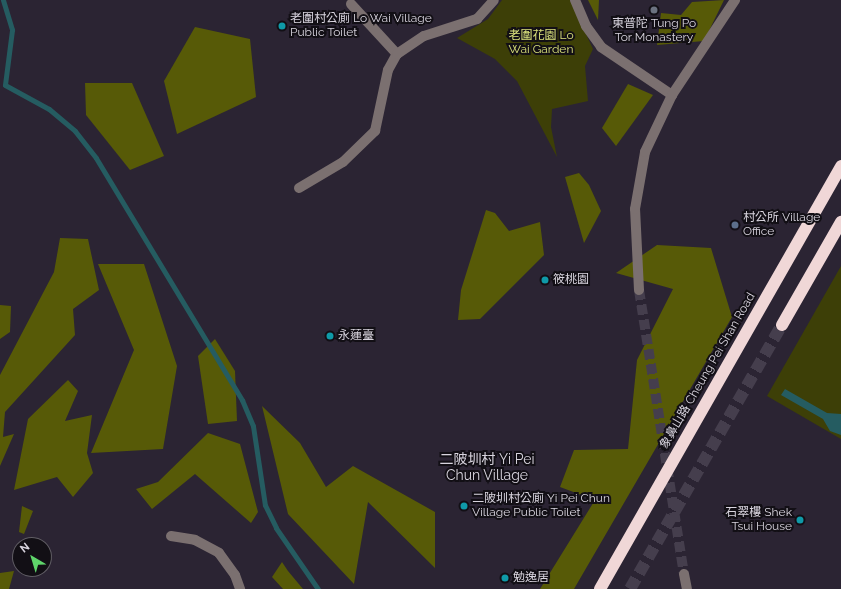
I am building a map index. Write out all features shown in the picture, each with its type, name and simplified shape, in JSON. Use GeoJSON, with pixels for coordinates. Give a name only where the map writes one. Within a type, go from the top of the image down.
{"type":"FeatureCollection","features":[{"type":"Feature","properties":{"kind":"highway","name":"象鼻山路 Cheung Pei Shan Road"},"geometry":{"type":"LineString","coordinates":[[600,589],[841,166]]}},
{"type":"Feature","properties":{"kind":"highway"},"geometry":{"type":"LineString","coordinates":[[782,325],[841,222]]}},
{"type":"Feature","properties":{"kind":"street"},"geometry":{"type":"LineString","coordinates":[[299,188],[343,162],[375,131],[388,70],[397,54],[424,36],[477,19],[494,0]]}},
{"type":"Feature","properties":{"kind":"street"},"geometry":{"type":"LineString","coordinates":[[575,0],[586,26],[601,47],[672,95]]}},
{"type":"Feature","properties":{"kind":"street"},"geometry":{"type":"LineString","coordinates":[[639,290],[634,240],[637,189],[652,133],[672,95],[735,0]]}},
{"type":"Feature","properties":{"kind":"street"},"geometry":{"type":"LineString","coordinates":[[351,4],[397,54]]}},
{"type":"Feature","properties":{"kind":"street"},"geometry":{"type":"LineString","coordinates":[[171,536],[195,540],[219,553],[235,575],[240,589]]}},
{"type":"Feature","properties":{"kind":"street"},"geometry":{"type":"LineString","coordinates":[[684,574],[687,589]]}},
{"type":"Feature","properties":{"kind":"green space","name":"老圍花園 Lo Wai Garden"},"geometry":{"type":"Polygon","coordinates":[[[502,0],[570,0],[593,49],[585,66],[588,101],[552,109],[551,127],[557,157],[517,81],[495,59],[457,38],[488,19],[502,0]]]}},
{"type":"Feature","properties":{"kind":"green space"},"geometry":{"type":"Polygon","coordinates":[[[841,266],[841,439],[767,396],[841,266]]]}},
{"type":"Feature","properties":{"kind":"shaded area"},"geometry":{"type":"Polygon","coordinates":[[[588,0],[599,0],[598,20],[588,0]]]}},
{"type":"Feature","properties":{"kind":"shaded area"},"geometry":{"type":"Polygon","coordinates":[[[724,0],[704,41],[657,45],[661,13],[681,15],[692,2],[724,0]]]}},
{"type":"Feature","properties":{"kind":"shaded area"},"geometry":{"type":"Polygon","coordinates":[[[195,27],[250,39],[256,97],[177,134],[164,81],[195,27]]]}},
{"type":"Feature","properties":{"kind":"shaded area"},"geometry":{"type":"Polygon","coordinates":[[[85,83],[132,83],[164,156],[130,170],[86,115],[85,83]]]}},
{"type":"Feature","properties":{"kind":"shaded area"},"geometry":{"type":"Polygon","coordinates":[[[628,84],[653,95],[616,146],[602,128],[628,84]]]}},
{"type":"Feature","properties":{"kind":"shaded area"},"geometry":{"type":"Polygon","coordinates":[[[579,173],[589,185],[601,211],[584,243],[565,177],[579,173]]]}},
{"type":"Feature","properties":{"kind":"shaded area"},"geometry":{"type":"Polygon","coordinates":[[[486,210],[495,213],[509,231],[540,222],[544,255],[480,319],[458,320],[461,290],[486,210]]]}},
{"type":"Feature","properties":{"kind":"shaded area"},"geometry":{"type":"Polygon","coordinates":[[[60,238],[88,239],[99,290],[73,309],[75,335],[5,412],[3,437],[14,434],[0,466],[0,375],[54,272],[60,238]]]}},
{"type":"Feature","properties":{"kind":"shaded area"},"geometry":{"type":"Polygon","coordinates":[[[657,245],[711,248],[732,317],[574,589],[540,589],[595,500],[560,487],[574,450],[628,449],[637,360],[673,289],[616,273],[657,245]]]}},
{"type":"Feature","properties":{"kind":"shaded area"},"geometry":{"type":"Polygon","coordinates":[[[98,264],[144,264],[177,366],[163,449],[91,453],[134,350],[98,264]]]}},
{"type":"Feature","properties":{"kind":"shaded area"},"geometry":{"type":"Polygon","coordinates":[[[0,305],[11,306],[10,332],[0,339],[0,305]]]}},
{"type":"Feature","properties":{"kind":"shaded area"},"geometry":{"type":"Polygon","coordinates":[[[215,339],[235,371],[237,421],[208,424],[198,356],[215,339]]]}},
{"type":"Feature","properties":{"kind":"shaded area"},"geometry":{"type":"Polygon","coordinates":[[[68,380],[78,391],[65,421],[92,415],[87,453],[93,473],[73,497],[57,477],[14,490],[28,419],[68,380]]]}},
{"type":"Feature","properties":{"kind":"shaded area"},"geometry":{"type":"Polygon","coordinates":[[[785,389],[827,413],[841,414],[841,435],[830,431],[823,419],[781,395],[785,389]]]}},
{"type":"Feature","properties":{"kind":"shaded area"},"geometry":{"type":"Polygon","coordinates":[[[262,406],[300,443],[326,487],[353,466],[435,512],[435,568],[368,502],[354,584],[288,514],[262,406]]]}},
{"type":"Feature","properties":{"kind":"shaded area"},"geometry":{"type":"Polygon","coordinates":[[[208,433],[240,444],[258,512],[251,523],[195,474],[152,509],[136,489],[158,482],[208,433]]]}},
{"type":"Feature","properties":{"kind":"shaded area"},"geometry":{"type":"Polygon","coordinates":[[[22,506],[33,511],[24,534],[19,532],[22,506]]]}},
{"type":"Feature","properties":{"kind":"shaded area"},"geometry":{"type":"Polygon","coordinates":[[[282,562],[303,589],[283,589],[272,577],[282,562]]]}},
{"type":"Feature","properties":{"kind":"shaded area"},"geometry":{"type":"Polygon","coordinates":[[[12,571],[12,577],[9,589],[0,589],[0,573],[12,571]]]}},
{"type":"Feature","properties":{"kind":"waterway"},"geometry":{"type":"LineString","coordinates":[[3,0],[12,30],[5,85],[49,109],[75,131],[96,158],[242,400],[253,426],[265,505],[276,528],[318,589]]}},
{"type":"Feature","properties":{"kind":"tunnel"},"geometry":{"type":"LineString","coordinates":[[639,290],[684,574]]}},
{"type":"Feature","properties":{"kind":"tunnel"},"geometry":{"type":"LineString","coordinates":[[630,589],[782,325]]}},
{"type":"Feature","properties":{"kind":"place","name":"東普陀 Tung Po Tor Monastery"},"geometry":{"type":"Point","coordinates":[654,10]}},
{"type":"Feature","properties":{"kind":"place","name":"老圍村公廁 Lo Wai Village Public Toilet"},"geometry":{"type":"Point","coordinates":[282,26]}},
{"type":"Feature","properties":{"kind":"place","name":"村公所 Village Office"},"geometry":{"type":"Point","coordinates":[735,225]}},
{"type":"Feature","properties":{"kind":"place","name":"筱桃園"},"geometry":{"type":"Point","coordinates":[545,280]}},
{"type":"Feature","properties":{"kind":"place","name":"永蓮臺"},"geometry":{"type":"Point","coordinates":[330,336]}},
{"type":"Feature","properties":{"kind":"place","name":"二陂圳村公廁 Yi Pei Chun Village Public Toilet"},"geometry":{"type":"Point","coordinates":[464,506]}},
{"type":"Feature","properties":{"kind":"place","name":"石翠樓 Shek Tsui House"},"geometry":{"type":"Point","coordinates":[800,520]}},
{"type":"Feature","properties":{"kind":"place","name":"勉逸居"},"geometry":{"type":"Point","coordinates":[505,578]}},
{"type":"Feature","properties":{"kind":"district","name":"二陂圳村 Yi Pei Chun Village"},"geometry":{"type":"Point","coordinates":[487,468]}}]}
